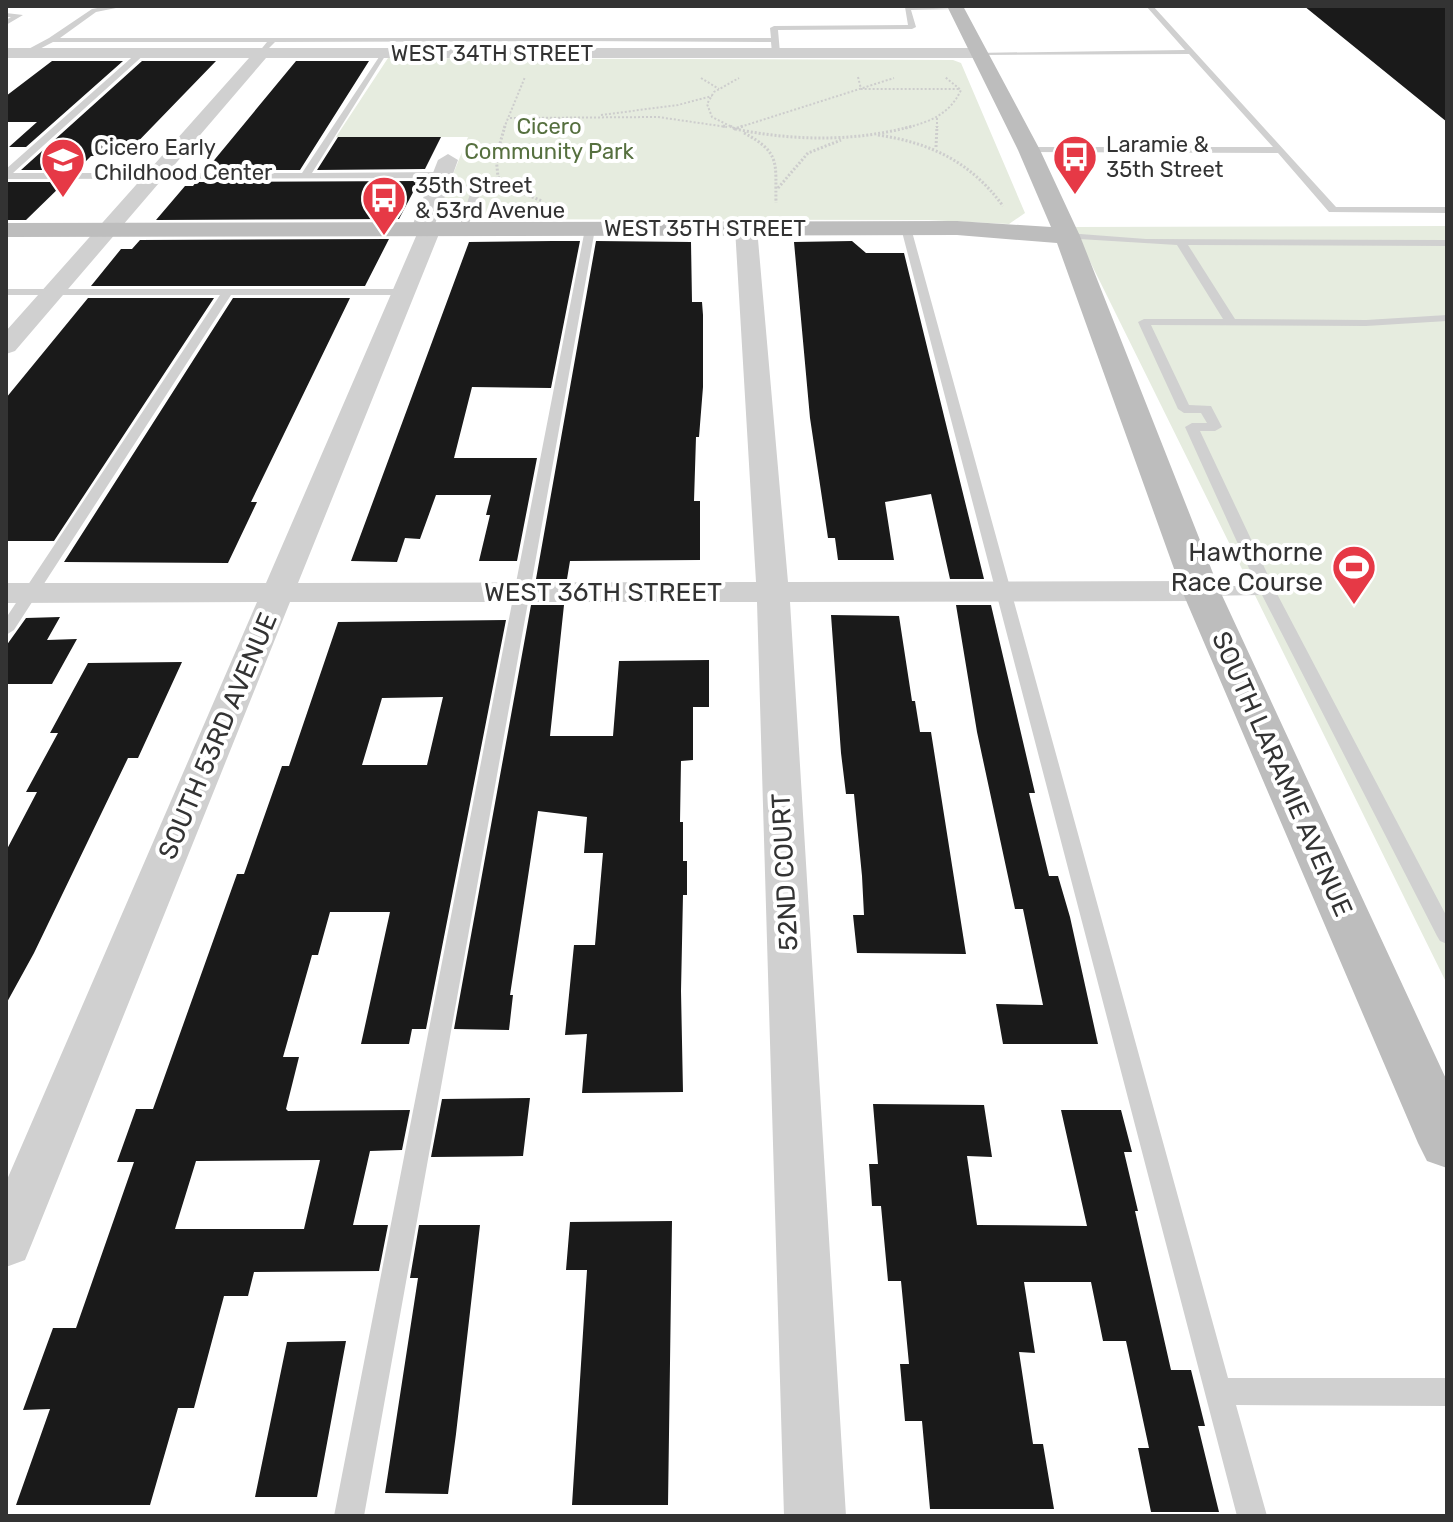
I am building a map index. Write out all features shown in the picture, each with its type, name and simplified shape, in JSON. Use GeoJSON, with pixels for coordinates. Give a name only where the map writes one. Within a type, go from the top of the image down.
{"type":"FeatureCollection","features":[{"type":"Feature","properties":{"kind":"main road","name":"SOUTH LARAMIE AVENUE"},"geometry":{"type":"LineString","coordinates":[[956,8],[1029,150],[1067,236],[1201,591],[1447,1143]]}},
{"type":"Feature","properties":{"kind":"main road","name":"WEST 35TH STREET"},"geometry":{"type":"LineString","coordinates":[[6,230],[590,229],[761,220],[1067,236]]}},
{"type":"Feature","properties":{"kind":"street","name":"WEST 34TH STREET"},"geometry":{"type":"LineString","coordinates":[[6,53],[142,53],[268,46],[383,53],[565,46],[776,46],[978,53]]}},
{"type":"Feature","properties":{"kind":"street"},"geometry":{"type":"LineString","coordinates":[[6,346],[268,46]]}},
{"type":"Feature","properties":{"kind":"street"},"geometry":{"type":"LineString","coordinates":[[6,68],[25,53]]}},
{"type":"Feature","properties":{"kind":"street","name":"SOUTH 53RD AVENUE"},"geometry":{"type":"LineString","coordinates":[[6,1243],[403,292],[438,229],[445,168]]}},
{"type":"Feature","properties":{"kind":"street","name":"52ND COURT"},"geometry":{"type":"LineString","coordinates":[[761,220],[773,592],[815,1516]]}},
{"type":"Feature","properties":{"kind":"street","name":"WEST 36TH STREET"},"geometry":{"type":"LineString","coordinates":[[18,593],[1201,591]]}},
{"type":"Feature","properties":{"kind":"lane"},"geometry":{"type":"LineString","coordinates":[[25,53],[52,40],[94,10],[123,6]]}},
{"type":"Feature","properties":{"kind":"lane"},"geometry":{"type":"LineString","coordinates":[[1149,6],[1333,210],[1447,210]]}},
{"type":"Feature","properties":{"kind":"lane"},"geometry":{"type":"LineString","coordinates":[[776,46],[774,28],[912,27],[906,7],[956,8]]}},
{"type":"Feature","properties":{"kind":"lane"},"geometry":{"type":"LineString","coordinates":[[6,15],[19,15],[6,23]]}},
{"type":"Feature","properties":{"kind":"lane"},"geometry":{"type":"LineString","coordinates":[[52,40],[268,46],[565,46]]}},
{"type":"Feature","properties":{"kind":"lane"},"geometry":{"type":"LineString","coordinates":[[978,53],[1192,52]]}},
{"type":"Feature","properties":{"kind":"lane"},"geometry":{"type":"LineString","coordinates":[[6,175],[142,53]]}},
{"type":"Feature","properties":{"kind":"lane"},"geometry":{"type":"LineString","coordinates":[[305,176],[383,53]]}},
{"type":"Feature","properties":{"kind":"lane"},"geometry":{"type":"LineString","coordinates":[[1029,150],[1280,150]]}},
{"type":"Feature","properties":{"kind":"lane"},"geometry":{"type":"LineString","coordinates":[[6,175],[305,176],[445,168]]}},
{"type":"Feature","properties":{"kind":"lane"},"geometry":{"type":"LineString","coordinates":[[438,229],[475,194]]}},
{"type":"Feature","properties":{"kind":"lane"},"geometry":{"type":"LineString","coordinates":[[906,228],[1252,1516]]}},
{"type":"Feature","properties":{"kind":"lane"},"geometry":{"type":"LineString","coordinates":[[349,1516],[590,229]]}},
{"type":"Feature","properties":{"kind":"lane"},"geometry":{"type":"LineString","coordinates":[[1067,236],[1181,243],[1447,243]]}},
{"type":"Feature","properties":{"kind":"lane"},"geometry":{"type":"LineString","coordinates":[[1181,243],[1231,322]]}},
{"type":"Feature","properties":{"kind":"lane"},"geometry":{"type":"LineString","coordinates":[[6,292],[403,292]]}},
{"type":"Feature","properties":{"kind":"lane"},"geometry":{"type":"LineString","coordinates":[[6,630],[18,593],[228,292]]}},
{"type":"Feature","properties":{"kind":"lane"},"geometry":{"type":"LineString","coordinates":[[1447,318],[1366,323],[1144,322],[1184,409],[1206,409],[1215,427],[1192,427],[1267,590],[1447,936]]}},
{"type":"Feature","properties":{"kind":"lane"},"geometry":{"type":"LineString","coordinates":[[1201,591],[1267,590]]}},
{"type":"Feature","properties":{"kind":"lane"},"geometry":{"type":"LineString","coordinates":[[1219,1391],[1447,1392]]}},
{"type":"Feature","properties":{"kind":"path"},"geometry":{"type":"LineString","coordinates":[[529,67],[493,160],[496,175],[513,189],[543,201]]}},
{"type":"Feature","properties":{"kind":"path"},"geometry":{"type":"LineString","coordinates":[[749,74],[727,83],[707,104],[712,117],[761,142],[775,158],[778,188]]}},
{"type":"Feature","properties":{"kind":"path"},"geometry":{"type":"LineString","coordinates":[[509,118],[658,117],[770,137],[811,139],[853,136],[923,123],[947,113],[959,101],[959,89],[949,79],[936,74]]}},
{"type":"Feature","properties":{"kind":"path"},"geometry":{"type":"LineString","coordinates":[[735,129],[896,78]]}},
{"type":"Feature","properties":{"kind":"path"},"geometry":{"type":"LineString","coordinates":[[861,89],[974,89]]}},
{"type":"Feature","properties":{"kind":"path"},"geometry":{"type":"LineString","coordinates":[[581,118],[678,105],[712,96]]}},
{"type":"Feature","properties":{"kind":"path"},"geometry":{"type":"LineString","coordinates":[[936,147],[937,117]]}},
{"type":"Feature","properties":{"kind":"path"},"geometry":{"type":"LineString","coordinates":[[869,134],[936,147],[972,170],[992,189],[1004,208]]}},
{"type":"Feature","properties":{"kind":"path"},"geometry":{"type":"LineString","coordinates":[[761,220],[778,188],[808,153],[853,136]]}},
{"type":"Feature","properties":{"kind":"green space","name":"Cicero Community Park"},"geometry":{"type":"Polygon","coordinates":[[[388,58],[953,60],[961,63],[1025,213],[1009,224],[928,220],[435,219],[468,137],[336,137],[388,58]]]}},
{"type":"Feature","properties":{"kind":"green space","name":"Hawthorne Race Course"},"geometry":{"type":"Polygon","coordinates":[[[1447,226],[1447,984],[1073,227],[1447,226]]]}},
{"type":"Feature","properties":{"kind":"building"},"geometry":{"type":"Polygon","coordinates":[[[1304,6],[1447,6],[1447,122],[1304,6]]]}},
{"type":"Feature","properties":{"kind":"building"},"geometry":{"type":"Polygon","coordinates":[[[52,61],[123,61],[26,147],[9,147],[37,122],[6,122],[6,96],[52,61]]]}},
{"type":"Feature","properties":{"kind":"building"},"geometry":{"type":"Polygon","coordinates":[[[142,61],[216,61],[124,156],[91,156],[77,170],[21,170],[142,61]]]}},
{"type":"Feature","properties":{"kind":"building"},"geometry":{"type":"Polygon","coordinates":[[[296,61],[369,61],[300,170],[206,170],[296,61]]]}},
{"type":"Feature","properties":{"kind":"building"},"geometry":{"type":"Polygon","coordinates":[[[338,137],[441,137],[425,169],[317,170],[338,137]]]}},
{"type":"Feature","properties":{"kind":"building"},"geometry":{"type":"Polygon","coordinates":[[[419,181],[399,219],[156,220],[185,186],[193,186],[196,182],[419,181]]]}},
{"type":"Feature","properties":{"kind":"building"},"geometry":{"type":"Polygon","coordinates":[[[8,182],[65,182],[26,220],[6,220],[8,182]]]}},
{"type":"Feature","properties":{"kind":"building"},"geometry":{"type":"Polygon","coordinates":[[[389,239],[365,286],[91,286],[121,249],[132,249],[140,240],[389,239]]]}},
{"type":"Feature","properties":{"kind":"building"},"geometry":{"type":"Polygon","coordinates":[[[580,241],[551,388],[472,387],[454,458],[537,458],[517,561],[479,561],[490,515],[486,515],[491,495],[436,495],[420,539],[405,538],[397,562],[351,561],[469,242],[580,241]]]}},
{"type":"Feature","properties":{"kind":"building"},"geometry":{"type":"Polygon","coordinates":[[[596,241],[691,242],[692,302],[702,302],[703,315],[703,387],[699,437],[696,437],[694,501],[700,501],[700,560],[570,561],[567,579],[536,579],[596,241]]]}},
{"type":"Feature","properties":{"kind":"building"},"geometry":{"type":"Polygon","coordinates":[[[852,241],[866,253],[904,253],[984,579],[950,579],[931,494],[885,502],[894,560],[838,560],[835,538],[828,538],[810,418],[794,242],[852,241]]]}},
{"type":"Feature","properties":{"kind":"building"},"geometry":{"type":"Polygon","coordinates":[[[88,298],[214,298],[54,541],[6,541],[6,398],[88,298]]]}},
{"type":"Feature","properties":{"kind":"building"},"geometry":{"type":"Polygon","coordinates":[[[233,298],[350,298],[251,502],[257,502],[228,563],[64,562],[233,298]]]}},
{"type":"Feature","properties":{"kind":"building"},"geometry":{"type":"Polygon","coordinates":[[[531,605],[564,605],[550,736],[613,736],[619,661],[709,660],[709,707],[693,707],[693,760],[681,761],[680,822],[683,822],[683,861],[687,861],[687,895],[683,895],[681,991],[683,1092],[582,1093],[587,1034],[565,1035],[574,945],[595,945],[603,853],[584,853],[587,817],[538,811],[510,995],[513,995],[509,1030],[454,1029],[531,605]]]}},
{"type":"Feature","properties":{"kind":"building"},"geometry":{"type":"Polygon","coordinates":[[[956,605],[991,605],[1035,793],[1029,793],[1049,876],[1058,876],[1070,917],[1098,1044],[1003,1044],[996,1004],[1043,1005],[1023,909],[1015,909],[977,732],[956,605]]]}},
{"type":"Feature","properties":{"kind":"building"},"geometry":{"type":"Polygon","coordinates":[[[831,615],[899,616],[920,732],[931,732],[966,954],[857,953],[853,915],[864,915],[862,876],[854,794],[846,794],[841,753],[831,615]]]}},
{"type":"Feature","properties":{"kind":"building"},"geometry":{"type":"Polygon","coordinates":[[[60,617],[47,640],[77,639],[52,684],[6,684],[6,646],[26,618],[60,617]]]}},
{"type":"Feature","properties":{"kind":"building"},"geometry":{"type":"Polygon","coordinates":[[[506,620],[426,1029],[412,1029],[409,1044],[361,1044],[390,912],[330,912],[318,955],[312,955],[283,1057],[299,1057],[288,1111],[410,1110],[402,1150],[370,1151],[353,1225],[388,1225],[379,1271],[254,1272],[248,1296],[224,1296],[194,1408],[178,1408],[150,1505],[16,1505],[50,1409],[23,1410],[53,1328],[76,1328],[134,1162],[117,1162],[136,1109],[153,1109],[237,874],[244,874],[282,766],[289,766],[338,622],[506,620]],[[443,697],[382,698],[362,765],[427,765],[443,697]],[[320,1160],[196,1161],[175,1229],[304,1229],[320,1160]]]}},
{"type":"Feature","properties":{"kind":"building"},"geometry":{"type":"Polygon","coordinates":[[[182,662],[138,758],[128,758],[34,953],[6,1004],[6,851],[37,792],[26,792],[58,733],[50,733],[88,663],[182,662]]]}},
{"type":"Feature","properties":{"kind":"building"},"geometry":{"type":"Polygon","coordinates":[[[530,1098],[523,1156],[431,1157],[442,1099],[530,1098]]]}},
{"type":"Feature","properties":{"kind":"building"},"geometry":{"type":"Polygon","coordinates":[[[873,1104],[984,1105],[992,1157],[967,1156],[977,1225],[1087,1226],[1061,1110],[1121,1110],[1132,1152],[1124,1152],[1138,1211],[1135,1211],[1171,1370],[1191,1370],[1205,1426],[1198,1426],[1219,1512],[1151,1512],[1138,1448],[1149,1448],[1126,1341],[1103,1341],[1091,1282],[1024,1282],[1035,1353],[1019,1352],[1033,1444],[1043,1444],[1054,1509],[930,1509],[922,1421],[905,1421],[900,1364],[909,1364],[901,1281],[888,1281],[881,1206],[872,1206],[869,1164],[878,1164],[873,1104]]]}},
{"type":"Feature","properties":{"kind":"building"},"geometry":{"type":"Polygon","coordinates":[[[672,1221],[668,1505],[572,1505],[587,1270],[566,1270],[570,1222],[672,1221]]]}},
{"type":"Feature","properties":{"kind":"building"},"geometry":{"type":"Polygon","coordinates":[[[419,1225],[480,1225],[448,1494],[385,1493],[418,1278],[410,1278],[419,1225]]]}},
{"type":"Feature","properties":{"kind":"building"},"geometry":{"type":"Polygon","coordinates":[[[346,1341],[317,1497],[255,1497],[287,1342],[346,1341]]]}},
{"type":"Feature","properties":{"kind":"place","name":"Laramie & 35th Street"},"geometry":{"type":"Point","coordinates":[1075,196]}},
{"type":"Feature","properties":{"kind":"place","name":"Cicero Early Childhood Center"},"geometry":{"type":"Point","coordinates":[63,199]}},
{"type":"Feature","properties":{"kind":"place","name":"35th Street & 53rd Avenue"},"geometry":{"type":"Point","coordinates":[384,237]}},
{"type":"Feature","properties":{"kind":"place","name":"Hawthorne Race Course"},"geometry":{"type":"Point","coordinates":[1354,606]}}]}
